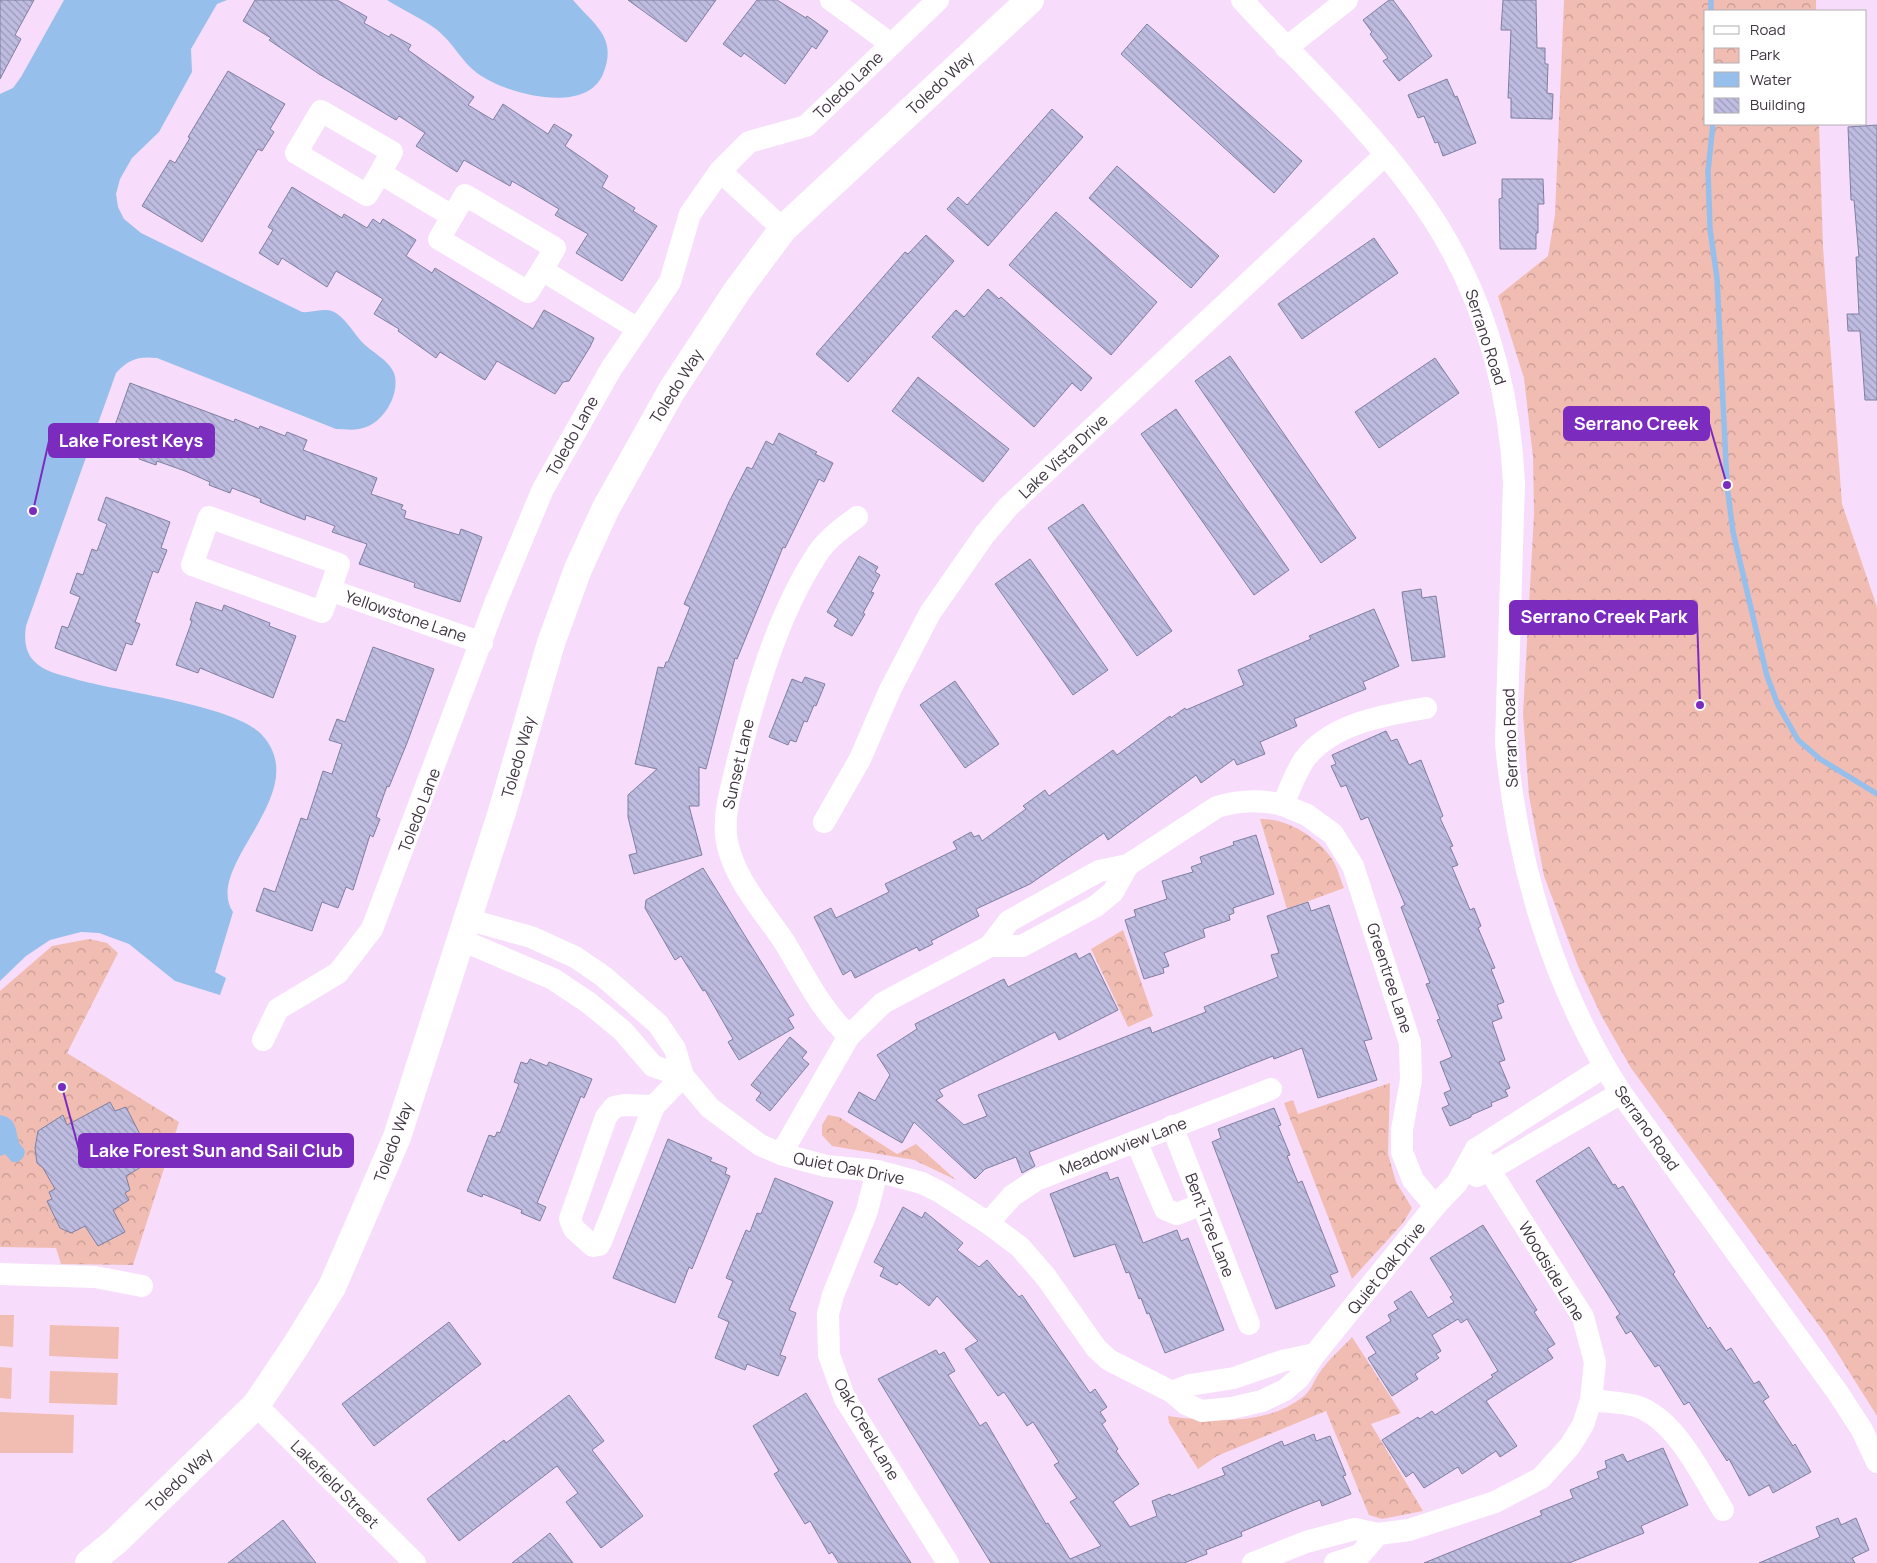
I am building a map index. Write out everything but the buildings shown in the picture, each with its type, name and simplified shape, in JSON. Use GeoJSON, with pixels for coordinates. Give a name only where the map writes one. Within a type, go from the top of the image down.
{"type":"FeatureCollection","features":[{"type":"Feature","properties":{"kind":"main road","name":"Toledo Way"},"geometry":{"type":"LineString","coordinates":[[89,1563],[116,1541],[256,1405],[332,1287],[366,1213],[398,1136],[502,812],[551,643],[578,569],[606,508],[672,390],[737,291],[784,229],[1030,0]]}},
{"type":"Feature","properties":{"kind":"street"},"geometry":{"type":"LineString","coordinates":[[831,0],[891,44]]}},
{"type":"Feature","properties":{"kind":"street","name":"Toledo Lane"},"geometry":{"type":"LineString","coordinates":[[263,1040],[278,1009],[338,973],[372,929],[514,555],[543,490],[611,369],[670,282],[690,214],[720,171],[749,142],[806,126],[938,0]]}},
{"type":"Feature","properties":{"kind":"street","name":"Serrano Road"},"geometry":{"type":"LineString","coordinates":[[1242,0],[1367,132],[1414,191],[1448,242],[1468,281],[1484,322],[1507,402],[1512,442],[1514,483],[1506,733],[1510,785],[1516,828],[1550,947],[1574,1006],[1604,1067],[1621,1093],[1838,1393],[1862,1430],[1877,1462]]}},
{"type":"Feature","properties":{"kind":"street"},"geometry":{"type":"LineString","coordinates":[[1286,48],[1347,0]]}},
{"type":"Feature","properties":{"kind":"street","name":"Lake Vista Drive"},"geometry":{"type":"LineString","coordinates":[[824,822],[860,759],[890,690],[930,613],[984,534],[1008,507],[1385,155]]}},
{"type":"Feature","properties":{"kind":"street"},"geometry":{"type":"LineString","coordinates":[[720,171],[784,229]]}},
{"type":"Feature","properties":{"kind":"street"},"geometry":{"type":"LineString","coordinates":[[380,173],[452,216]]}},
{"type":"Feature","properties":{"kind":"street"},"geometry":{"type":"LineString","coordinates":[[465,194],[554,248],[542,270],[528,292],[439,239],[465,194]]}},
{"type":"Feature","properties":{"kind":"street"},"geometry":{"type":"LineString","coordinates":[[542,270],[638,329]]}},
{"type":"Feature","properties":{"kind":"street","name":"Sunset Lane"},"geometry":{"type":"LineString","coordinates":[[849,1036],[827,1014],[784,942],[741,878],[730,853],[726,820],[728,802],[752,708],[762,675],[792,600],[814,557],[834,535],[857,517]]}},
{"type":"Feature","properties":{"kind":"street","name":"Yellowstone Lane"},"geometry":{"type":"LineString","coordinates":[[209,518],[339,564],[330,590],[322,612],[192,565],[209,518]]}},
{"type":"Feature","properties":{"kind":"street","name":"Yellowstone Lane"},"geometry":{"type":"LineString","coordinates":[[330,590],[482,643]]}},
{"type":"Feature","properties":{"kind":"street"},"geometry":{"type":"LineString","coordinates":[[1283,805],[1304,760],[1328,738],[1384,717],[1426,708]]}},
{"type":"Feature","properties":{"kind":"street","name":"Greentree Lane"},"geometry":{"type":"LineString","coordinates":[[849,1036],[883,1003],[990,946],[1022,946],[1096,906],[1113,892],[1128,865],[1217,807],[1233,802],[1254,800],[1283,805],[1307,815],[1333,834],[1353,866],[1410,1043],[1411,1080],[1402,1130],[1402,1152],[1413,1180],[1435,1206]]}},
{"type":"Feature","properties":{"kind":"street"},"geometry":{"type":"LineString","coordinates":[[463,929],[553,979],[589,1003],[623,1031],[653,1066],[683,1076],[654,1106],[602,1239],[599,1245],[593,1246],[574,1229],[570,1218],[606,1117],[614,1107],[624,1105],[654,1106]]}},
{"type":"Feature","properties":{"kind":"street","name":"Quiet Oak Drive"},"geometry":{"type":"LineString","coordinates":[[463,929],[531,937],[574,957],[603,976],[658,1024],[675,1049],[683,1076],[710,1108],[742,1134],[760,1145],[781,1154],[826,1166],[876,1171],[922,1183],[940,1192],[988,1223],[1020,1247],[1046,1277],[1096,1348],[1109,1360],[1172,1392],[1186,1404],[1202,1411],[1232,1408],[1262,1401],[1284,1390],[1299,1378],[1315,1354],[1435,1206],[1457,1184],[1476,1149],[1604,1067]]}},
{"type":"Feature","properties":{"kind":"street"},"geometry":{"type":"LineString","coordinates":[[781,1154],[849,1036]]}},
{"type":"Feature","properties":{"kind":"street","name":"Meadowview Lane"},"geometry":{"type":"LineString","coordinates":[[988,1223],[1012,1196],[1036,1180],[1271,1089]]}},
{"type":"Feature","properties":{"kind":"street","name":"Quiet Oak Drive"},"geometry":{"type":"LineString","coordinates":[[1457,1184],[1489,1170],[1621,1093]]}},
{"type":"Feature","properties":{"kind":"street","name":"Bent Tree Lane"},"geometry":{"type":"LineString","coordinates":[[1172,1126],[1249,1324]]}},
{"type":"Feature","properties":{"kind":"street"},"geometry":{"type":"LineString","coordinates":[[1136,1140],[1165,1209],[1177,1214],[1202,1204]]}},
{"type":"Feature","properties":{"kind":"street","name":"Woodside Lane"},"geometry":{"type":"LineString","coordinates":[[1253,1563],[1306,1542],[1355,1529],[1378,1534],[1409,1530],[1462,1515],[1496,1502],[1542,1478],[1583,1425],[1591,1400],[1595,1362],[1582,1317],[1476,1149]]}},
{"type":"Feature","properties":{"kind":"street","name":"Oak Creek Lane"},"geometry":{"type":"LineString","coordinates":[[876,1171],[867,1211],[833,1295],[828,1314],[829,1355],[845,1399],[948,1563]]}},
{"type":"Feature","properties":{"kind":"street"},"geometry":{"type":"LineString","coordinates":[[0,1274],[95,1277],[142,1286]]}},
{"type":"Feature","properties":{"kind":"street"},"geometry":{"type":"LineString","coordinates":[[1172,1392],[1190,1385],[1234,1378],[1282,1361],[1315,1354]]}},
{"type":"Feature","properties":{"kind":"street"},"geometry":{"type":"LineString","coordinates":[[1591,1400],[1636,1406],[1656,1417],[1672,1430],[1723,1510]]}},
{"type":"Feature","properties":{"kind":"street","name":"Lakefield Street"},"geometry":{"type":"LineString","coordinates":[[256,1405],[415,1563]]}},
{"type":"Feature","properties":{"kind":"street"},"geometry":{"type":"LineString","coordinates":[[1335,1563],[1360,1555],[1378,1534]]}},
{"type":"Feature","properties":{"kind":"green space"},"geometry":{"type":"Polygon","coordinates":[[[1564,0],[1816,0],[1816,10],[1704,10],[1704,125],[1819,125],[1823,247],[1842,504],[1877,607],[1877,1416],[1826,1335],[1631,1068],[1601,1015],[1578,966],[1544,876],[1529,796],[1523,714],[1534,514],[1533,457],[1524,378],[1498,296],[1548,256],[1555,215],[1564,0]]]}},
{"type":"Feature","properties":{"kind":"green space"},"geometry":{"type":"Polygon","coordinates":[[[1260,819],[1291,825],[1310,836],[1326,851],[1334,862],[1344,888],[1287,909],[1260,819]]]}},
{"type":"Feature","properties":{"kind":"green space"},"geometry":{"type":"Polygon","coordinates":[[[1123,930],[1153,1016],[1128,1027],[1091,949],[1123,930]]]}},
{"type":"Feature","properties":{"kind":"green space"},"geometry":{"type":"Polygon","coordinates":[[[89,939],[107,943],[118,953],[67,1053],[179,1122],[133,1265],[61,1264],[56,1248],[0,1247],[0,991],[52,946],[89,939]]]}},
{"type":"Feature","properties":{"kind":"green space"},"geometry":{"type":"Polygon","coordinates":[[[1390,1083],[1388,1154],[1396,1182],[1412,1208],[1403,1223],[1352,1279],[1284,1103],[1293,1100],[1298,1114],[1390,1083]]]}},
{"type":"Feature","properties":{"kind":"green space"},"geometry":{"type":"Polygon","coordinates":[[[828,1115],[839,1117],[897,1154],[916,1144],[956,1180],[914,1160],[832,1146],[822,1135],[822,1125],[828,1115]]]}},
{"type":"Feature","properties":{"kind":"green space"},"geometry":{"type":"Polygon","coordinates":[[[0,1315],[14,1315],[13,1347],[0,1346],[0,1315]]]}},
{"type":"Feature","properties":{"kind":"green space"},"geometry":{"type":"Polygon","coordinates":[[[50,1325],[119,1327],[118,1359],[49,1356],[50,1325]]]}},
{"type":"Feature","properties":{"kind":"green space"},"geometry":{"type":"Polygon","coordinates":[[[1352,1337],[1401,1413],[1371,1424],[1423,1511],[1382,1519],[1369,1515],[1326,1411],[1217,1456],[1198,1469],[1169,1423],[1168,1416],[1202,1420],[1238,1420],[1272,1413],[1303,1397],[1331,1358],[1352,1337]]]}},
{"type":"Feature","properties":{"kind":"green space"},"geometry":{"type":"Polygon","coordinates":[[[0,1367],[12,1368],[11,1399],[0,1398],[0,1367]]]}},
{"type":"Feature","properties":{"kind":"green space"},"geometry":{"type":"Polygon","coordinates":[[[50,1371],[118,1373],[117,1405],[49,1403],[50,1371]]]}},
{"type":"Feature","properties":{"kind":"green space"},"geometry":{"type":"Polygon","coordinates":[[[0,1412],[74,1415],[73,1453],[0,1453],[0,1412]]]}},
{"type":"Feature","properties":{"kind":"water"},"geometry":{"type":"Polygon","coordinates":[[[64,0],[227,0],[217,4],[191,49],[192,72],[159,132],[132,158],[120,179],[116,194],[118,207],[124,219],[141,233],[302,312],[325,310],[336,313],[365,345],[388,364],[394,373],[395,390],[389,406],[370,425],[353,430],[336,429],[157,358],[139,358],[125,364],[116,373],[26,626],[25,640],[27,649],[34,661],[43,668],[75,679],[228,715],[248,725],[262,735],[275,757],[275,781],[268,804],[232,873],[228,893],[233,912],[215,972],[226,978],[220,995],[175,981],[129,944],[99,933],[81,932],[50,940],[26,956],[0,981],[0,94],[13,88],[21,77],[64,0]]]}},
{"type":"Feature","properties":{"kind":"water"},"geometry":{"type":"Polygon","coordinates":[[[387,0],[573,0],[602,32],[606,41],[608,50],[607,61],[603,74],[594,87],[580,95],[563,98],[525,94],[506,88],[477,73],[436,29],[387,0]]]}},
{"type":"Feature","properties":{"kind":"water"},"geometry":{"type":"Polygon","coordinates":[[[0,1115],[6,1116],[12,1121],[25,1152],[23,1158],[18,1162],[12,1162],[5,1154],[0,1156],[0,1115]]]}},
{"type":"Feature","properties":{"kind":"waterway"},"geometry":{"type":"LineString","coordinates":[[1711,0],[1711,10]]}},
{"type":"Feature","properties":{"kind":"waterway"},"geometry":{"type":"LineString","coordinates":[[1713,125],[1708,171],[1710,229],[1717,278],[1727,485],[1733,532],[1767,676],[1778,705],[1798,740],[1820,759],[1877,794]]}},
{"type":"Feature","properties":{"kind":"place","name":"Serrano Creek"},"geometry":{"type":"Point","coordinates":[1727,485]}},
{"type":"Feature","properties":{"kind":"place","name":"Lake Forest Keys"},"geometry":{"type":"Point","coordinates":[33,511]}},
{"type":"Feature","properties":{"kind":"place","name":"Serrano Creek Park"},"geometry":{"type":"Point","coordinates":[1700,705]}},
{"type":"Feature","properties":{"kind":"place","name":"Lake Forest Sun and Sail Club"},"geometry":{"type":"Point","coordinates":[62,1087]}}]}
